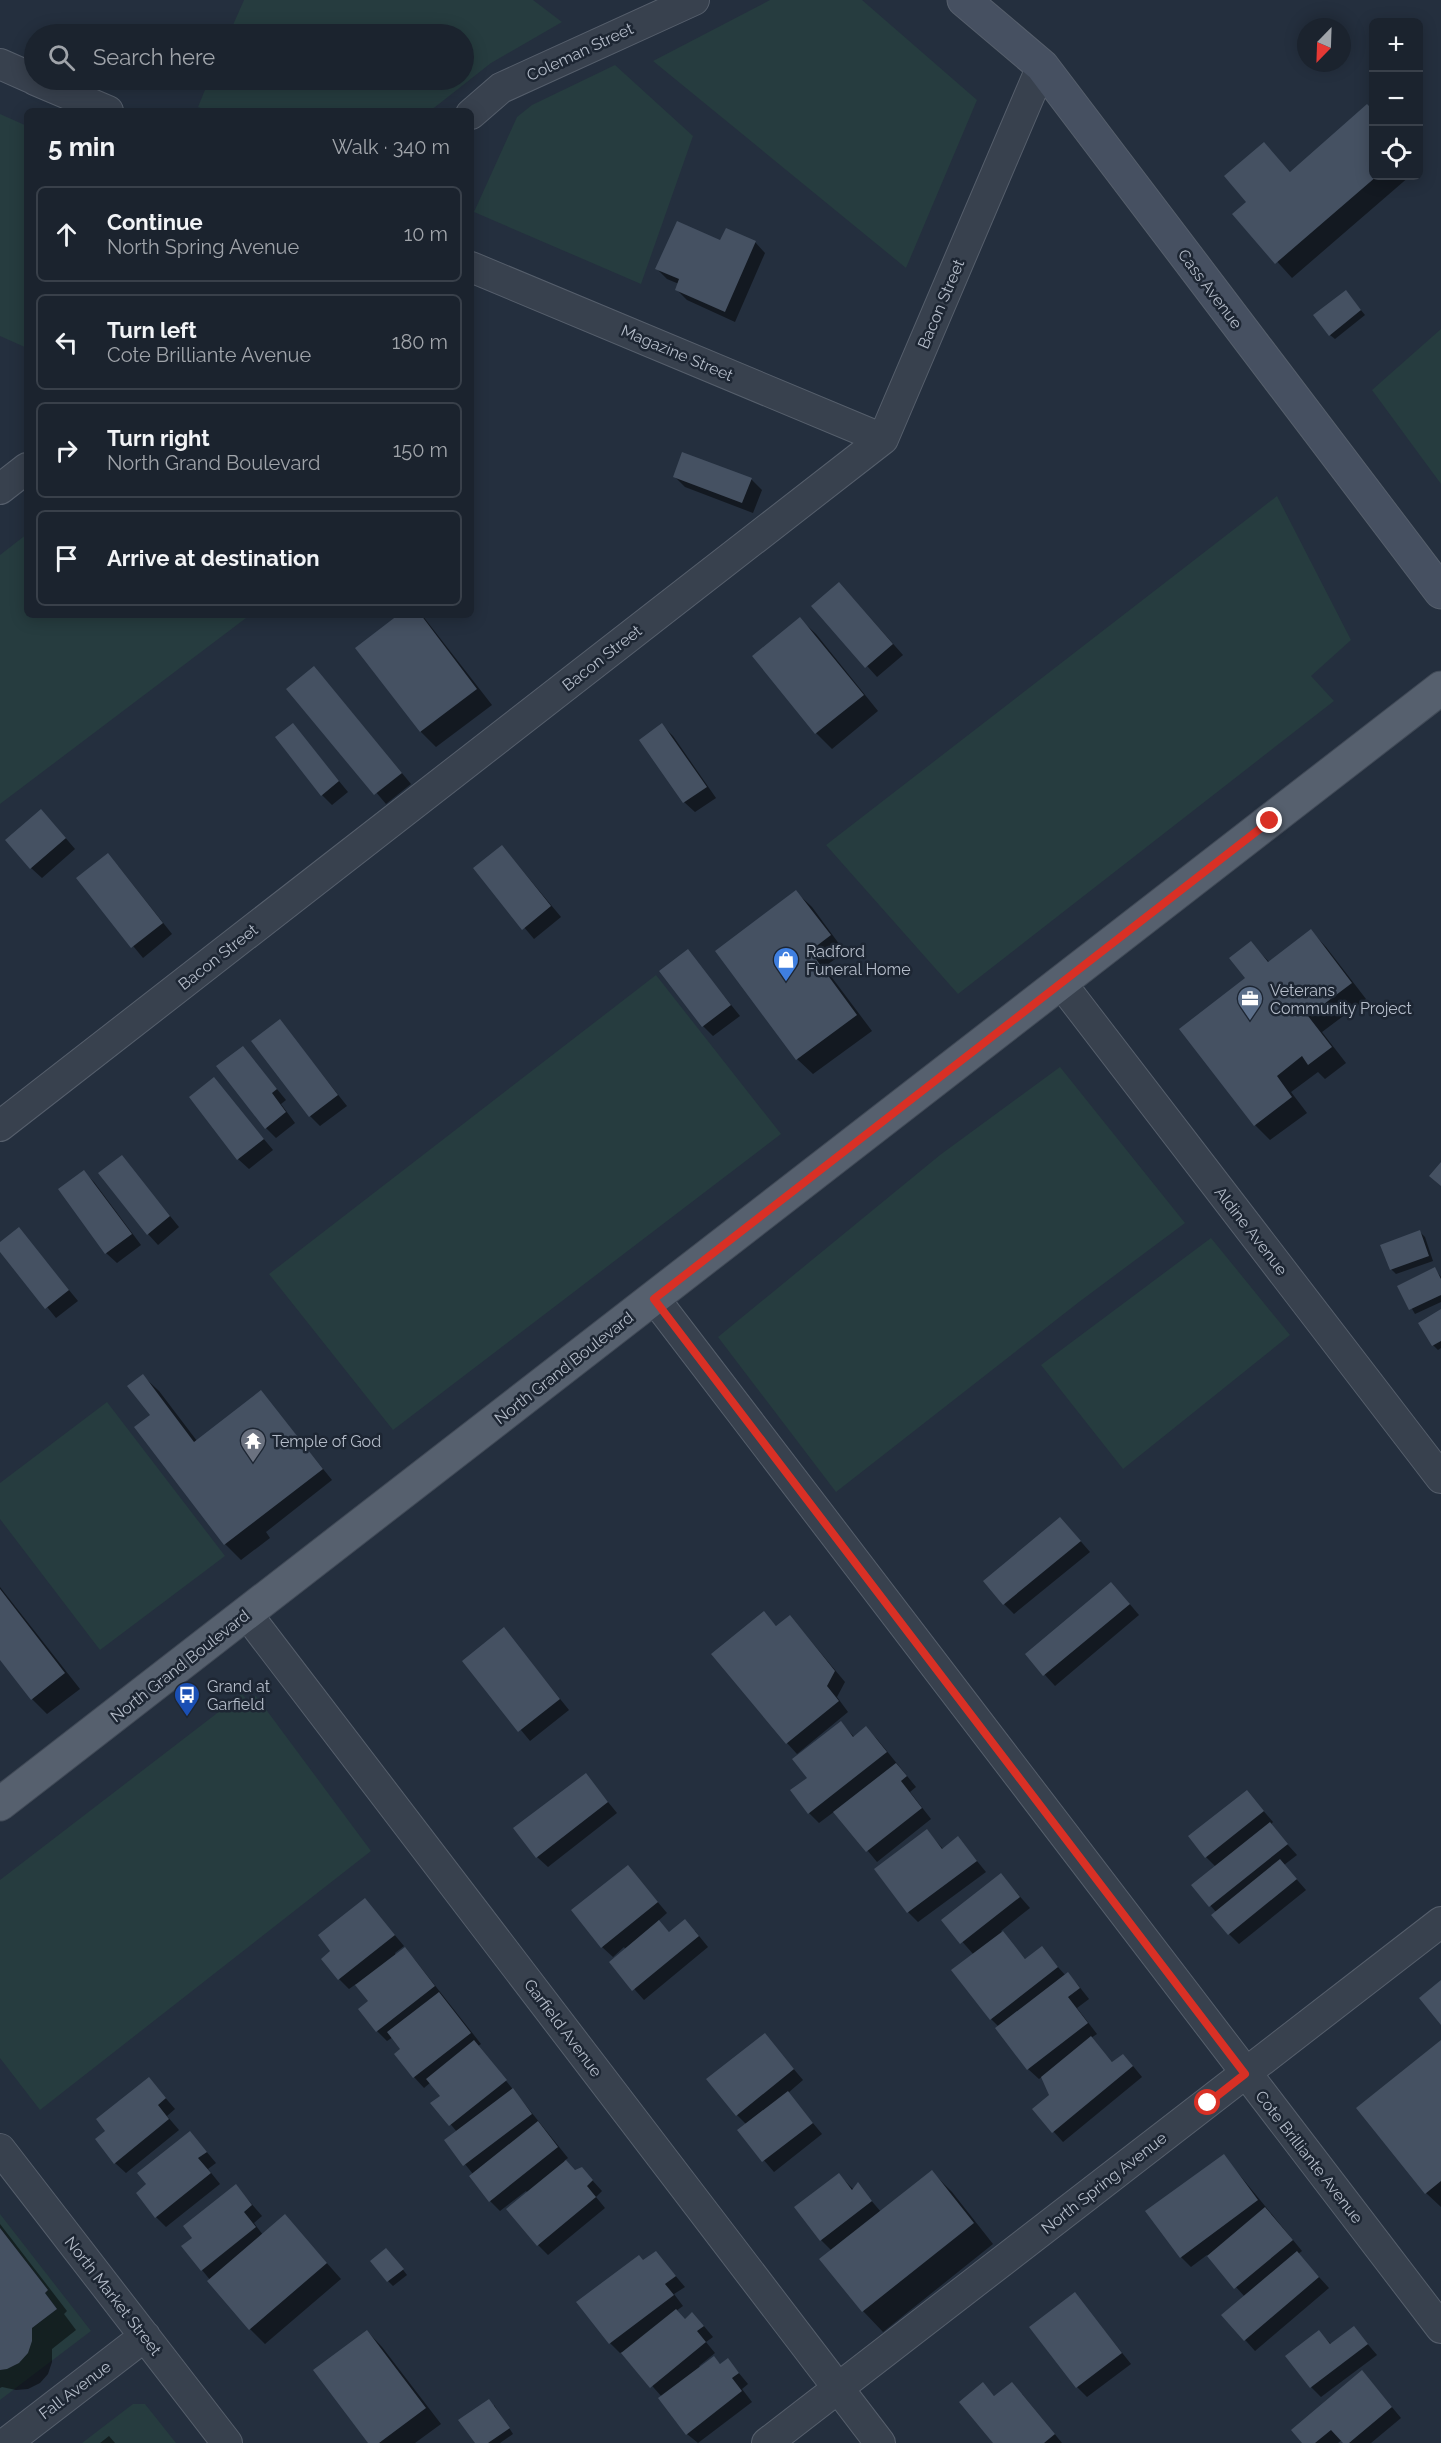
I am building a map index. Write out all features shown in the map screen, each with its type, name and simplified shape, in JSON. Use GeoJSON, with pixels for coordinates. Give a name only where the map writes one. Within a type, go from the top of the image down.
{"type":"FeatureCollection","features":[{"type":"Feature","properties":{"kind":"main road","name":"Cass Avenue"},"geometry":{"type":"LineString","coordinates":[[964,0],[1042,66],[1441,592]]}},
{"type":"Feature","properties":{"kind":"main road","name":"North Grand Boulevard"},"geometry":{"type":"LineString","coordinates":[[0,1804],[1441,688]]}},
{"type":"Feature","properties":{"kind":"street","name":"Coleman Street"},"geometry":{"type":"LineString","coordinates":[[474,111],[501,88],[694,0]]}},
{"type":"Feature","properties":{"kind":"street"},"geometry":{"type":"LineString","coordinates":[[0,64],[24,74]]}},
{"type":"Feature","properties":{"kind":"street","name":"Bacon Street"},"geometry":{"type":"LineString","coordinates":[[0,1126],[883,440],[1042,66]]}},
{"type":"Feature","properties":{"kind":"street"},"geometry":{"type":"LineString","coordinates":[[60,90],[101,108]]}},
{"type":"Feature","properties":{"kind":"street","name":"Magazine Street"},"geometry":{"type":"LineString","coordinates":[[474,268],[883,440]]}},
{"type":"Feature","properties":{"kind":"street"},"geometry":{"type":"LineString","coordinates":[[0,489],[24,470]]}},
{"type":"Feature","properties":{"kind":"street","name":"Aldine Avenue"},"geometry":{"type":"LineString","coordinates":[[1060,983],[1441,1478]]}},
{"type":"Feature","properties":{"kind":"street","name":"Cote Brilliante Avenue"},"geometry":{"type":"LineString","coordinates":[[654,1299],[1441,2328]]}},
{"type":"Feature","properties":{"kind":"street","name":"Garfield Avenue"},"geometry":{"type":"LineString","coordinates":[[247,1614],[880,2443]]}},
{"type":"Feature","properties":{"kind":"street","name":"North Spring Avenue"},"geometry":{"type":"LineString","coordinates":[[767,2443],[1441,1922]]}},
{"type":"Feature","properties":{"kind":"street","name":"North Market Street"},"geometry":{"type":"LineString","coordinates":[[0,2149],[227,2443]]}},
{"type":"Feature","properties":{"kind":"street","name":"Fall Avenue"},"geometry":{"type":"LineString","coordinates":[[6,2443],[145,2336]]}},
{"type":"Feature","properties":{"kind":"green space"},"geometry":{"type":"Polygon","coordinates":[[[244,0],[533,0],[562,22],[491,63],[474,76],[474,24],[233,24],[244,0]]]}},
{"type":"Feature","properties":{"kind":"green space"},"geometry":{"type":"Polygon","coordinates":[[[770,0],[862,0],[977,100],[906,268],[653,61],[770,0]]]}},
{"type":"Feature","properties":{"kind":"green space"},"geometry":{"type":"Polygon","coordinates":[[[615,65],[693,136],[641,284],[474,212],[517,117],[532,105],[615,65]]]}},
{"type":"Feature","properties":{"kind":"green space"},"geometry":{"type":"Polygon","coordinates":[[[205,90],[457,90],[434,108],[198,107],[205,90]]]}},
{"type":"Feature","properties":{"kind":"green space"},"geometry":{"type":"Polygon","coordinates":[[[0,114],[24,125],[24,347],[0,336],[0,114]]]}},
{"type":"Feature","properties":{"kind":"green space"},"geometry":{"type":"Polygon","coordinates":[[[1441,329],[1441,484],[1372,390],[1441,329]]]}},
{"type":"Feature","properties":{"kind":"green space"},"geometry":{"type":"Polygon","coordinates":[[[1277,496],[1351,640],[1311,676],[1334,701],[958,994],[826,845],[1277,496]]]}},
{"type":"Feature","properties":{"kind":"green space"},"geometry":{"type":"Polygon","coordinates":[[[24,536],[24,618],[246,618],[0,804],[0,555],[24,536]]]}},
{"type":"Feature","properties":{"kind":"green space"},"geometry":{"type":"Polygon","coordinates":[[[656,975],[781,1134],[393,1430],[269,1274],[656,975]]]}},
{"type":"Feature","properties":{"kind":"green space"},"geometry":{"type":"Polygon","coordinates":[[[1060,1067],[1185,1223],[1079,1302],[836,1492],[718,1337],[940,1155],[1060,1067]]]}},
{"type":"Feature","properties":{"kind":"green space"},"geometry":{"type":"Polygon","coordinates":[[[1211,1238],[1290,1335],[1123,1469],[1041,1365],[1211,1238]]]}},
{"type":"Feature","properties":{"kind":"green space"},"geometry":{"type":"Polygon","coordinates":[[[107,1402],[225,1556],[100,1650],[0,1519],[0,1483],[107,1402]]]}},
{"type":"Feature","properties":{"kind":"green space"},"geometry":{"type":"Polygon","coordinates":[[[242,1694],[247,1700],[256,1696],[371,1851],[40,2110],[0,2058],[0,1880],[242,1694]]]}},
{"type":"Feature","properties":{"kind":"green space"},"geometry":{"type":"Polygon","coordinates":[[[0,2214],[91,2331],[0,2400],[0,2370],[15,2365],[25,2356],[32,2336],[32,2328],[57,2309],[45,2293],[48,2290],[0,2228],[0,2214]]]}},
{"type":"Feature","properties":{"kind":"green space"},"geometry":{"type":"Polygon","coordinates":[[[133,2404],[145,2404],[176,2443],[82,2443],[133,2404]]]}},
{"type":"Feature","properties":{"kind":"building"},"geometry":{"type":"Polygon","coordinates":[[[1367,104],[1369,106],[1369,180],[1372,180],[1275,264],[1232,214],[1246,202],[1224,176],[1264,142],[1290,172],[1367,104]]]}},
{"type":"Feature","properties":{"kind":"building"},"geometry":{"type":"Polygon","coordinates":[[[677,221],[720,240],[726,228],[756,241],[725,312],[675,290],[679,279],[655,269],[677,221]]]}},
{"type":"Feature","properties":{"kind":"building"},"geometry":{"type":"Polygon","coordinates":[[[1346,290],[1361,310],[1329,336],[1313,315],[1346,290]]]}},
{"type":"Feature","properties":{"kind":"building"},"geometry":{"type":"Polygon","coordinates":[[[682,452],[752,478],[742,503],[673,477],[682,452]]]}},
{"type":"Feature","properties":{"kind":"building"},"geometry":{"type":"Polygon","coordinates":[[[839,582],[893,644],[865,668],[811,606],[839,582]]]}},
{"type":"Feature","properties":{"kind":"building"},"geometry":{"type":"Polygon","coordinates":[[[800,617],[864,695],[815,734],[752,656],[800,617]]]}},
{"type":"Feature","properties":{"kind":"building"},"geometry":{"type":"Polygon","coordinates":[[[394,618],[423,618],[477,689],[420,732],[355,648],[394,618]]]}},
{"type":"Feature","properties":{"kind":"building"},"geometry":{"type":"Polygon","coordinates":[[[314,666],[402,773],[374,795],[286,689],[314,666]]]}},
{"type":"Feature","properties":{"kind":"building"},"geometry":{"type":"Polygon","coordinates":[[[293,723],[339,781],[321,796],[275,737],[293,723]]]}},
{"type":"Feature","properties":{"kind":"building"},"geometry":{"type":"Polygon","coordinates":[[[662,723],[707,787],[683,803],[639,740],[662,723]]]}},
{"type":"Feature","properties":{"kind":"building"},"geometry":{"type":"Polygon","coordinates":[[[41,809],[66,838],[30,869],[5,840],[41,809]]]}},
{"type":"Feature","properties":{"kind":"building"},"geometry":{"type":"Polygon","coordinates":[[[502,845],[551,906],[522,930],[473,868],[502,845]]]}},
{"type":"Feature","properties":{"kind":"building"},"geometry":{"type":"Polygon","coordinates":[[[108,853],[163,923],[131,948],[76,878],[108,853]]]}},
{"type":"Feature","properties":{"kind":"building","name":"Radford Funeral Home"},"geometry":{"type":"Polygon","coordinates":[[[796,890],[831,935],[810,951],[857,1015],[796,1060],[715,951],[796,890]]]}},
{"type":"Feature","properties":{"kind":"building","name":"Veterans Community Project"},"geometry":{"type":"Polygon","coordinates":[[[1311,929],[1352,983],[1308,1016],[1332,1047],[1308,1065],[1302,1056],[1277,1076],[1292,1097],[1254,1126],[1179,1029],[1245,978],[1229,958],[1251,941],[1268,962],[1311,929]]]}},
{"type":"Feature","properties":{"kind":"building"},"geometry":{"type":"Polygon","coordinates":[[[688,949],[731,1005],[702,1027],[659,971],[688,949]]]}},
{"type":"Feature","properties":{"kind":"building"},"geometry":{"type":"Polygon","coordinates":[[[280,1019],[338,1095],[309,1117],[251,1041],[280,1019]]]}},
{"type":"Feature","properties":{"kind":"building"},"geometry":{"type":"Polygon","coordinates":[[[243,1046],[277,1089],[272,1093],[286,1112],[265,1129],[216,1066],[243,1046]]]}},
{"type":"Feature","properties":{"kind":"building"},"geometry":{"type":"Polygon","coordinates":[[[214,1077],[264,1139],[237,1160],[189,1097],[214,1077]]]}},
{"type":"Feature","properties":{"kind":"building"},"geometry":{"type":"Polygon","coordinates":[[[122,1155],[170,1216],[147,1235],[98,1173],[122,1155]]]}},
{"type":"Feature","properties":{"kind":"building"},"geometry":{"type":"Polygon","coordinates":[[[1441,1162],[1441,1186],[1429,1176],[1441,1162]]]}},
{"type":"Feature","properties":{"kind":"building"},"geometry":{"type":"Polygon","coordinates":[[[84,1170],[132,1234],[105,1254],[58,1189],[84,1170]]]}},
{"type":"Feature","properties":{"kind":"building"},"geometry":{"type":"Polygon","coordinates":[[[19,1227],[69,1290],[45,1309],[0,1252],[0,1242],[19,1227]]]}},
{"type":"Feature","properties":{"kind":"building"},"geometry":{"type":"Polygon","coordinates":[[[1420,1230],[1429,1256],[1390,1270],[1380,1245],[1420,1230]]]}},
{"type":"Feature","properties":{"kind":"building"},"geometry":{"type":"Polygon","coordinates":[[[1435,1267],[1441,1279],[1441,1295],[1409,1310],[1397,1286],[1435,1267]]]}},
{"type":"Feature","properties":{"kind":"building"},"geometry":{"type":"Polygon","coordinates":[[[1441,1309],[1441,1341],[1432,1346],[1418,1323],[1441,1309]]]}},
{"type":"Feature","properties":{"kind":"building"},"geometry":{"type":"Polygon","coordinates":[[[143,1374],[194,1442],[261,1390],[323,1469],[224,1545],[134,1427],[150,1415],[127,1386],[143,1374]]]}},
{"type":"Feature","properties":{"kind":"building"},"geometry":{"type":"Polygon","coordinates":[[[1060,1517],[1081,1541],[1003,1605],[983,1581],[1060,1517]]]}},
{"type":"Feature","properties":{"kind":"building"},"geometry":{"type":"Polygon","coordinates":[[[1111,1582],[1130,1604],[1043,1676],[1025,1654],[1111,1582]]]}},
{"type":"Feature","properties":{"kind":"building"},"geometry":{"type":"Polygon","coordinates":[[[0,1589],[65,1673],[31,1700],[0,1660],[0,1589]]]}},
{"type":"Feature","properties":{"kind":"building"},"geometry":{"type":"Polygon","coordinates":[[[764,1611],[776,1626],[790,1615],[835,1671],[827,1686],[839,1701],[786,1744],[711,1654],[764,1611]]]}},
{"type":"Feature","properties":{"kind":"building"},"geometry":{"type":"Polygon","coordinates":[[[504,1627],[560,1699],[518,1732],[462,1661],[504,1627]]]}},
{"type":"Feature","properties":{"kind":"building"},"geometry":{"type":"Polygon","coordinates":[[[841,1721],[853,1737],[866,1726],[887,1752],[808,1814],[790,1790],[807,1778],[792,1759],[841,1721]]]}},
{"type":"Feature","properties":{"kind":"building"},"geometry":{"type":"Polygon","coordinates":[[[896,1763],[907,1776],[901,1781],[922,1808],[866,1852],[833,1812],[896,1763]]]}},
{"type":"Feature","properties":{"kind":"building"},"geometry":{"type":"Polygon","coordinates":[[[586,1773],[608,1802],[536,1858],[513,1828],[586,1773]]]}},
{"type":"Feature","properties":{"kind":"building"},"geometry":{"type":"Polygon","coordinates":[[[1247,1790],[1264,1811],[1205,1858],[1188,1836],[1247,1790]]]}},
{"type":"Feature","properties":{"kind":"building"},"geometry":{"type":"Polygon","coordinates":[[[1270,1822],[1288,1844],[1209,1907],[1191,1885],[1270,1822]]]}},
{"type":"Feature","properties":{"kind":"building"},"geometry":{"type":"Polygon","coordinates":[[[927,1829],[942,1849],[958,1836],[977,1861],[907,1913],[874,1869],[927,1829]]]}},
{"type":"Feature","properties":{"kind":"building"},"geometry":{"type":"Polygon","coordinates":[[[1280,1859],[1297,1879],[1228,1935],[1211,1915],[1280,1859]]]}},
{"type":"Feature","properties":{"kind":"building"},"geometry":{"type":"Polygon","coordinates":[[[628,1865],[658,1902],[601,1948],[571,1910],[628,1865]]]}},
{"type":"Feature","properties":{"kind":"building"},"geometry":{"type":"Polygon","coordinates":[[[1001,1873],[1020,1897],[960,1944],[941,1920],[1001,1873]]]}},
{"type":"Feature","properties":{"kind":"building"},"geometry":{"type":"Polygon","coordinates":[[[365,1898],[395,1935],[338,1980],[321,1959],[330,1951],[318,1935],[365,1898]]]}},
{"type":"Feature","properties":{"kind":"building"},"geometry":{"type":"Polygon","coordinates":[[[685,1919],[699,1936],[632,1991],[609,1962],[659,1920],[669,1932],[685,1919]]]}},
{"type":"Feature","properties":{"kind":"building"},"geometry":{"type":"Polygon","coordinates":[[[1003,1931],[1025,1959],[1042,1946],[1058,1967],[990,2020],[951,1970],[1003,1931]]]}},
{"type":"Feature","properties":{"kind":"building"},"geometry":{"type":"Polygon","coordinates":[[[405,1947],[435,1986],[376,2032],[358,2009],[368,2001],[355,1985],[405,1947]]]}},
{"type":"Feature","properties":{"kind":"building"},"geometry":{"type":"Polygon","coordinates":[[[1068,1972],[1080,1988],[1068,1997],[1088,2023],[1027,2070],[995,2028],[1068,1972]]]}},
{"type":"Feature","properties":{"kind":"building"},"geometry":{"type":"Polygon","coordinates":[[[1441,1980],[1441,2025],[1419,1998],[1441,1980]]]}},
{"type":"Feature","properties":{"kind":"building"},"geometry":{"type":"Polygon","coordinates":[[[439,1992],[471,2033],[413,2078],[394,2054],[400,2049],[387,2032],[439,1992]]]}},
{"type":"Feature","properties":{"kind":"building"},"geometry":{"type":"Polygon","coordinates":[[[765,2033],[794,2069],[736,2116],[706,2079],[765,2033]]]}},
{"type":"Feature","properties":{"kind":"building"},"geometry":{"type":"Polygon","coordinates":[[[1091,2036],[1112,2062],[1123,2054],[1133,2066],[1052,2133],[1032,2109],[1049,2095],[1041,2077],[1091,2036]]]}},
{"type":"Feature","properties":{"kind":"building"},"geometry":{"type":"Polygon","coordinates":[[[474,2040],[507,2080],[449,2126],[430,2103],[440,2096],[426,2079],[474,2040]]]}},
{"type":"Feature","properties":{"kind":"building"},"geometry":{"type":"Polygon","coordinates":[[[1441,2040],[1441,2181],[1425,2194],[1356,2108],[1441,2040]]]}},
{"type":"Feature","properties":{"kind":"building"},"geometry":{"type":"Polygon","coordinates":[[[149,2077],[166,2098],[158,2105],[169,2119],[114,2164],[95,2139],[105,2131],[96,2119],[149,2077]]]}},
{"type":"Feature","properties":{"kind":"building"},"geometry":{"type":"Polygon","coordinates":[[[513,2088],[532,2114],[463,2166],[444,2140],[513,2088]]]}},
{"type":"Feature","properties":{"kind":"building"},"geometry":{"type":"Polygon","coordinates":[[[788,2091],[813,2123],[762,2162],[737,2130],[788,2091]]]}},
{"type":"Feature","properties":{"kind":"building"},"geometry":{"type":"Polygon","coordinates":[[[538,2121],[558,2147],[489,2202],[469,2176],[538,2121]]]}},
{"type":"Feature","properties":{"kind":"building"},"geometry":{"type":"Polygon","coordinates":[[[190,2131],[207,2152],[198,2158],[211,2173],[155,2218],[136,2193],[146,2184],[137,2173],[190,2131]]]}},
{"type":"Feature","properties":{"kind":"building"},"geometry":{"type":"Polygon","coordinates":[[[1224,2154],[1258,2200],[1180,2258],[1145,2211],[1224,2154]]]}},
{"type":"Feature","properties":{"kind":"building"},"geometry":{"type":"Polygon","coordinates":[[[566,2160],[575,2170],[582,2167],[593,2180],[587,2186],[596,2197],[537,2246],[506,2209],[566,2160]]]}},
{"type":"Feature","properties":{"kind":"building"},"geometry":{"type":"Polygon","coordinates":[[[932,2170],[974,2223],[862,2312],[819,2259],[932,2170]]]}},
{"type":"Feature","properties":{"kind":"building"},"geometry":{"type":"Polygon","coordinates":[[[839,2173],[852,2190],[858,2182],[872,2201],[820,2241],[794,2207],[839,2173]]]}},
{"type":"Feature","properties":{"kind":"building"},"geometry":{"type":"Polygon","coordinates":[[[236,2184],[252,2205],[244,2212],[256,2227],[201,2271],[181,2246],[192,2238],[183,2226],[236,2184]]]}},
{"type":"Feature","properties":{"kind":"building"},"geometry":{"type":"Polygon","coordinates":[[[1265,2207],[1293,2240],[1234,2289],[1207,2256],[1265,2207]]]}},
{"type":"Feature","properties":{"kind":"building"},"geometry":{"type":"Polygon","coordinates":[[[285,2214],[327,2263],[249,2330],[207,2281],[285,2214]]]}},
{"type":"Feature","properties":{"kind":"building"},"geometry":{"type":"Polygon","coordinates":[[[0,2228],[48,2290],[45,2293],[57,2309],[32,2328],[32,2341],[28,2353],[19,2363],[0,2370],[0,2228]]]}},
{"type":"Feature","properties":{"kind":"building"},"geometry":{"type":"Polygon","coordinates":[[[386,2248],[404,2269],[387,2282],[370,2261],[386,2248]]]}},
{"type":"Feature","properties":{"kind":"building"},"geometry":{"type":"Polygon","coordinates":[[[656,2251],[676,2276],[665,2284],[674,2295],[609,2344],[576,2302],[639,2255],[643,2260],[656,2251]]]}},
{"type":"Feature","properties":{"kind":"building"},"geometry":{"type":"Polygon","coordinates":[[[1297,2251],[1319,2277],[1244,2341],[1221,2315],[1297,2251]]]}},
{"type":"Feature","properties":{"kind":"building"},"geometry":{"type":"Polygon","coordinates":[[[1075,2292],[1122,2353],[1076,2388],[1029,2327],[1075,2292]]]}},
{"type":"Feature","properties":{"kind":"building"},"geometry":{"type":"Polygon","coordinates":[[[676,2309],[685,2319],[692,2312],[704,2326],[697,2331],[706,2342],[650,2388],[621,2353],[676,2309]]]}},
{"type":"Feature","properties":{"kind":"building"},"geometry":{"type":"Polygon","coordinates":[[[1354,2326],[1368,2344],[1310,2388],[1285,2356],[1319,2330],[1330,2344],[1354,2326]]]}},
{"type":"Feature","properties":{"kind":"building"},"geometry":{"type":"Polygon","coordinates":[[[367,2330],[426,2408],[379,2443],[368,2443],[313,2370],[367,2330]]]}},
{"type":"Feature","properties":{"kind":"building"},"geometry":{"type":"Polygon","coordinates":[[[714,2356],[720,2364],[728,2358],[739,2373],[732,2378],[742,2391],[686,2435],[658,2398],[714,2356]]]}},
{"type":"Feature","properties":{"kind":"building"},"geometry":{"type":"Polygon","coordinates":[[[1362,2370],[1392,2407],[1349,2443],[1343,2443],[1331,2430],[1315,2443],[1302,2443],[1291,2430],[1362,2370]]]}},
{"type":"Feature","properties":{"kind":"building"},"geometry":{"type":"Polygon","coordinates":[[[983,2382],[994,2396],[1012,2382],[1055,2434],[1044,2443],[993,2443],[959,2402],[983,2382]]]}},
{"type":"Feature","properties":{"kind":"building"},"geometry":{"type":"Polygon","coordinates":[[[489,2399],[510,2428],[488,2443],[475,2443],[458,2420],[489,2399]]]}},
{"type":"Feature","properties":{"kind":"place","name":"Radford Funeral Home"},"geometry":{"type":"Point","coordinates":[786,983]}},
{"type":"Feature","properties":{"kind":"place","name":"Veterans Community Project"},"geometry":{"type":"Point","coordinates":[1250,1022]}},
{"type":"Feature","properties":{"kind":"place","name":"Temple of God"},"geometry":{"type":"Point","coordinates":[253,1464]}},
{"type":"Feature","properties":{"kind":"place","name":"Grand at Garfield"},"geometry":{"type":"Point","coordinates":[187,1718]}},
{"type":"Feature","properties":{"kind":"route"},"geometry":{"type":"LineString","coordinates":[[1208,2103],[1245,2074],[654,1299],[1270,821]]}}]}
